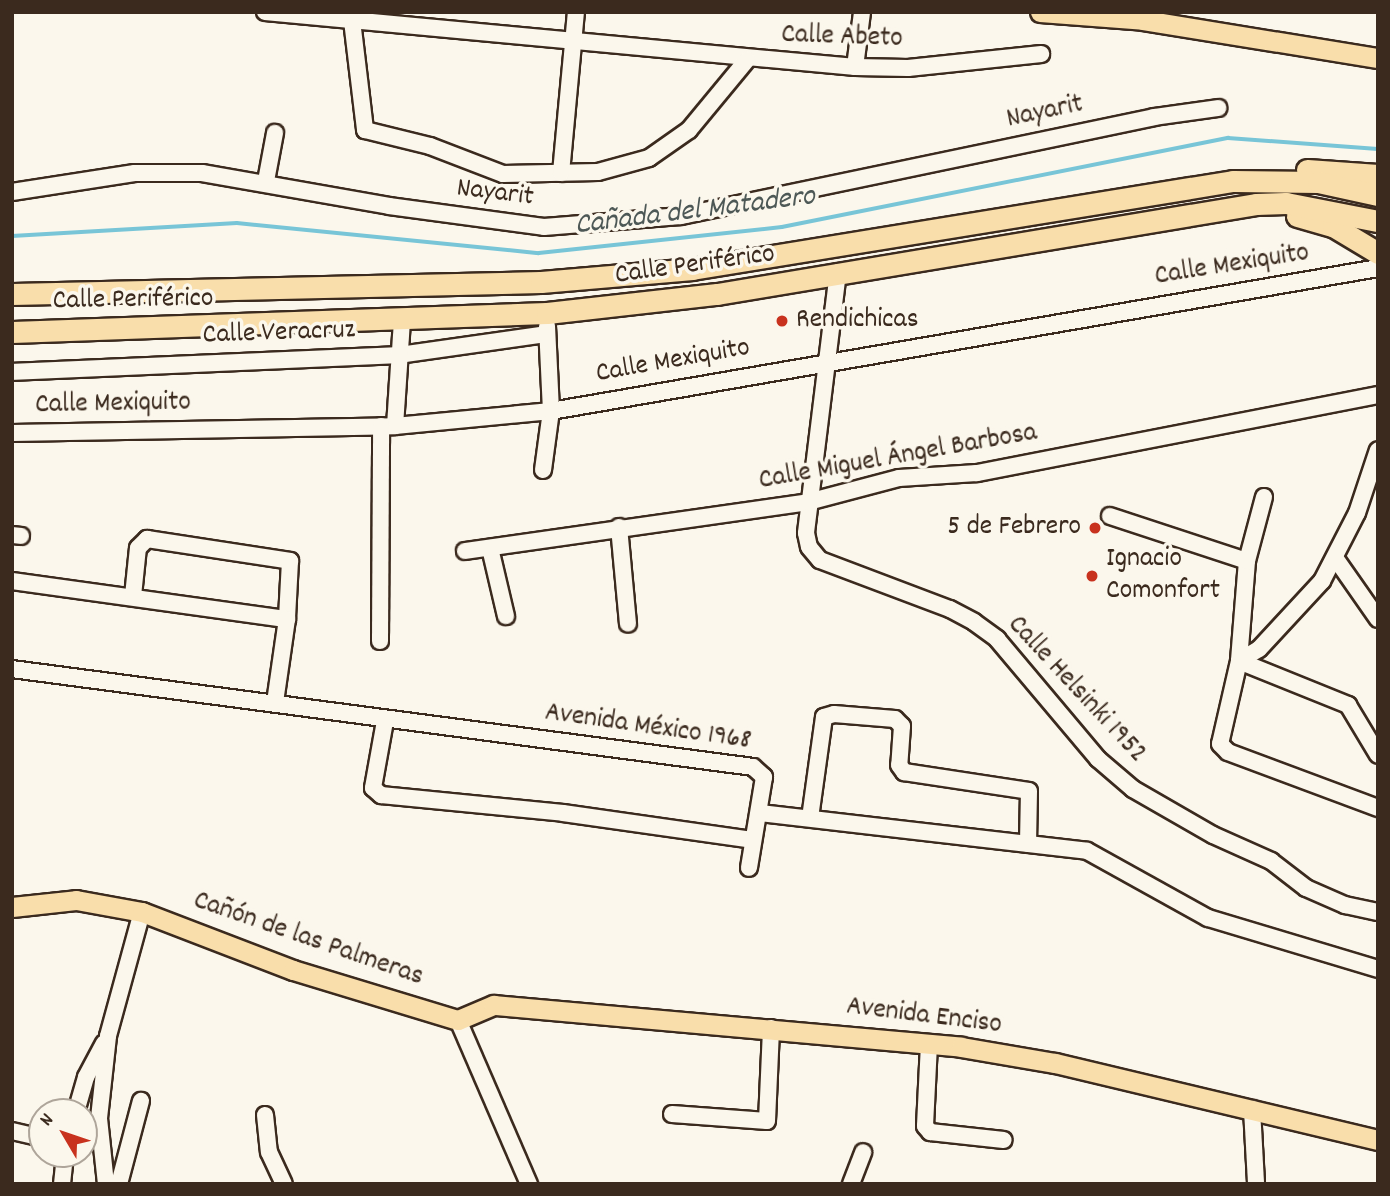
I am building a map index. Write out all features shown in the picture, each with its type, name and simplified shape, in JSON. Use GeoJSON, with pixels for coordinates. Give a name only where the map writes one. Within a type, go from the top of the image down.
{"type":"FeatureCollection","features":[{"type":"Feature","properties":{"kind":"highway"},"geometry":{"type":"LineString","coordinates":[[1233,181],[1266,172],[1301,169],[1378,175]]}},
{"type":"Feature","properties":{"kind":"highway","name":"Calle Periférico"},"geometry":{"type":"LineString","coordinates":[[12,294],[541,282],[692,269],[1233,181],[1318,182],[1378,195]]}},
{"type":"Feature","properties":{"kind":"highway","name":"Calle Periférico"},"geometry":{"type":"LineString","coordinates":[[12,332],[402,320],[547,323],[838,272],[1166,219],[1286,203],[1378,221]]}},
{"type":"Feature","properties":{"kind":"highway"},"geometry":{"type":"LineString","coordinates":[[1166,219],[1253,213],[1300,216],[1333,226],[1378,253]]}},
{"type":"Feature","properties":{"kind":"main road"},"geometry":{"type":"LineString","coordinates":[[1040,12],[1143,16],[1378,58]]}},
{"type":"Feature","properties":{"kind":"main road","name":"Cañón de las Palmeras"},"geometry":{"type":"LineString","coordinates":[[12,907],[76,900],[142,912],[293,970],[458,1020]]}},
{"type":"Feature","properties":{"kind":"main road","name":"Avenida Enciso"},"geometry":{"type":"LineString","coordinates":[[458,1020],[494,1005],[929,1044],[1055,1063],[1378,1140]]}},
{"type":"Feature","properties":{"kind":"street","name":"Calle Abeto"},"geometry":{"type":"LineString","coordinates":[[265,12],[351,16],[573,43],[747,60],[855,67],[908,68],[1041,54]]}},
{"type":"Feature","properties":{"kind":"street"},"geometry":{"type":"LineString","coordinates":[[561,173],[576,12]]}},
{"type":"Feature","properties":{"kind":"street"},"geometry":{"type":"LineString","coordinates":[[855,67],[862,12]]}},
{"type":"Feature","properties":{"kind":"street"},"geometry":{"type":"LineString","coordinates":[[351,16],[366,131],[430,146],[503,174],[622,168],[670,147],[719,97],[747,60]]}},
{"type":"Feature","properties":{"kind":"street","name":"Nayarit"},"geometry":{"type":"LineString","coordinates":[[12,192],[170,170],[266,181],[389,206],[544,227],[681,216],[1154,117],[1218,108]]}},
{"type":"Feature","properties":{"kind":"street"},"geometry":{"type":"LineString","coordinates":[[266,181],[275,133]]}},
{"type":"Feature","properties":{"kind":"street","name":"Calle Mexiquito"},"geometry":{"type":"LineString","coordinates":[[12,433],[388,426],[551,411],[1378,268]]}},
{"type":"Feature","properties":{"kind":"street"},"geometry":{"type":"LineString","coordinates":[[808,502],[830,361],[838,272]]}},
{"type":"Feature","properties":{"kind":"street"},"geometry":{"type":"LineString","coordinates":[[380,641],[388,426],[402,320]]}},
{"type":"Feature","properties":{"kind":"street"},"geometry":{"type":"LineString","coordinates":[[543,470],[551,411],[547,323]]}},
{"type":"Feature","properties":{"kind":"street","name":"Calle Veracruz"},"geometry":{"type":"LineString","coordinates":[[12,372],[399,355],[547,323]]}},
{"type":"Feature","properties":{"kind":"street","name":"Calle Miguel Ángel Barbosa"},"geometry":{"type":"LineString","coordinates":[[465,551],[808,502],[900,478],[977,474],[1378,395]]}},
{"type":"Feature","properties":{"kind":"street"},"geometry":{"type":"LineString","coordinates":[[1239,661],[1281,628],[1336,559],[1377,457]]}},
{"type":"Feature","properties":{"kind":"street"},"geometry":{"type":"LineString","coordinates":[[1264,497],[1247,561],[1239,661],[1219,735],[1228,752],[1378,808]]}},
{"type":"Feature","properties":{"kind":"street","name":"Calle Helsinki 1952"},"geometry":{"type":"LineString","coordinates":[[808,502],[809,547],[820,560],[950,609],[990,634],[1098,759],[1133,789],[1213,835],[1271,861],[1306,888],[1345,905],[1378,912]]}},
{"type":"Feature","properties":{"kind":"street"},"geometry":{"type":"LineString","coordinates":[[1110,516],[1247,561]]}},
{"type":"Feature","properties":{"kind":"street"},"geometry":{"type":"LineString","coordinates":[[619,527],[628,624]]}},
{"type":"Feature","properties":{"kind":"street"},"geometry":{"type":"LineString","coordinates":[[132,596],[142,542],[147,539],[290,561],[287,619],[275,702]]}},
{"type":"Feature","properties":{"kind":"street"},"geometry":{"type":"LineString","coordinates":[[490,548],[506,615]]}},
{"type":"Feature","properties":{"kind":"street"},"geometry":{"type":"LineString","coordinates":[[1336,559],[1378,619]]}},
{"type":"Feature","properties":{"kind":"street"},"geometry":{"type":"LineString","coordinates":[[12,581],[287,619]]}},
{"type":"Feature","properties":{"kind":"street"},"geometry":{"type":"LineString","coordinates":[[1239,661],[1354,708],[1378,755]]}},
{"type":"Feature","properties":{"kind":"street","name":"Avenida México 1968"},"geometry":{"type":"LineString","coordinates":[[12,669],[275,702],[385,722],[753,767],[764,777],[760,813]]}},
{"type":"Feature","properties":{"kind":"street"},"geometry":{"type":"LineString","coordinates":[[810,818],[824,717],[834,713],[895,719],[902,726],[899,765],[904,772],[1028,791],[1028,844]]}},
{"type":"Feature","properties":{"kind":"street"},"geometry":{"type":"LineString","coordinates":[[385,722],[376,793],[752,840]]}},
{"type":"Feature","properties":{"kind":"street"},"geometry":{"type":"LineString","coordinates":[[749,868],[752,840],[760,813],[1087,851],[1208,918],[1378,969]]}},
{"type":"Feature","properties":{"kind":"street"},"geometry":{"type":"LineString","coordinates":[[106,1184],[99,1118],[108,1036],[142,912]]}},
{"type":"Feature","properties":{"kind":"street"},"geometry":{"type":"LineString","coordinates":[[458,1020],[529,1184]]}},
{"type":"Feature","properties":{"kind":"street"},"geometry":{"type":"LineString","coordinates":[[672,1114],[767,1121],[771,1028]]}},
{"type":"Feature","properties":{"kind":"street"},"geometry":{"type":"LineString","coordinates":[[80,1098],[86,1077],[108,1036]]}},
{"type":"Feature","properties":{"kind":"street"},"geometry":{"type":"LineString","coordinates":[[929,1044],[925,1126],[930,1132],[1004,1140]]}},
{"type":"Feature","properties":{"kind":"street"},"geometry":{"type":"LineString","coordinates":[[120,1184],[141,1101]]}},
{"type":"Feature","properties":{"kind":"street"},"geometry":{"type":"LineString","coordinates":[[1252,1109],[1256,1184]]}},
{"type":"Feature","properties":{"kind":"street"},"geometry":{"type":"LineString","coordinates":[[265,1115],[269,1152],[284,1184]]}},
{"type":"Feature","properties":{"kind":"street"},"geometry":{"type":"LineString","coordinates":[[851,1184],[863,1152]]}},
{"type":"Feature","properties":{"kind":"waterway","name":"Cañada del Matadero"},"geometry":{"type":"LineString","coordinates":[[12,236],[237,223],[539,253],[782,227],[1228,138],[1378,149]]}},
{"type":"Feature","properties":{"kind":"place","name":"Rendichicas"},"geometry":{"type":"Point","coordinates":[782,321]}},
{"type":"Feature","properties":{"kind":"place","name":"5 de Febrero"},"geometry":{"type":"Point","coordinates":[1095,528]}},
{"type":"Feature","properties":{"kind":"place","name":"Ignacio Comonfort"},"geometry":{"type":"Point","coordinates":[1092,576]}}]}
